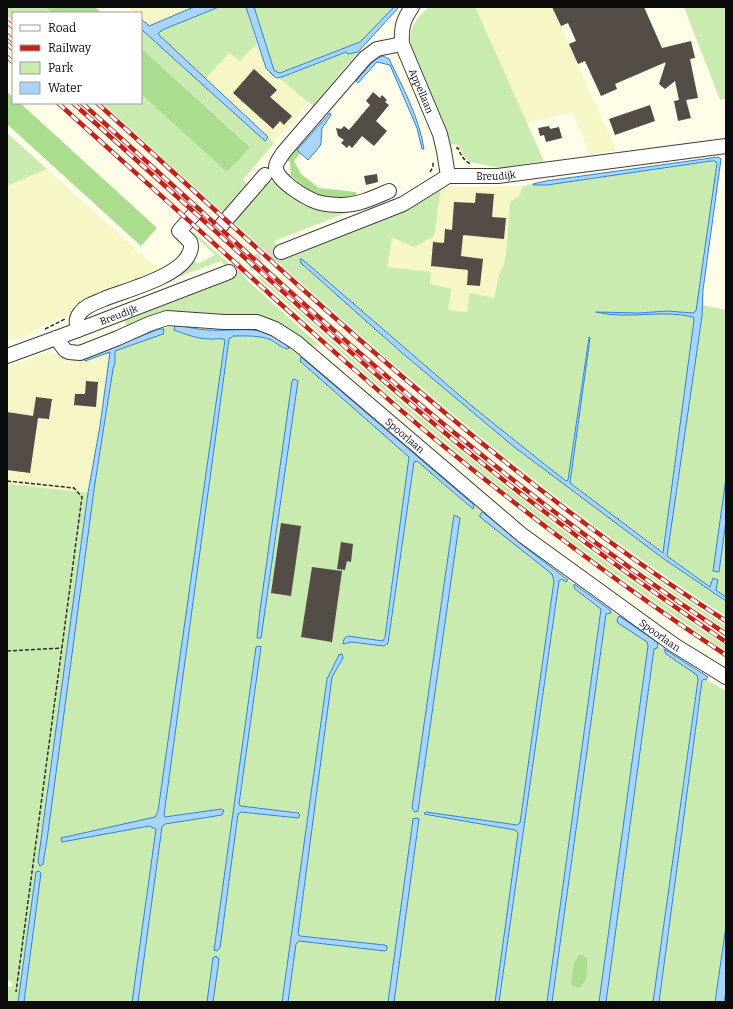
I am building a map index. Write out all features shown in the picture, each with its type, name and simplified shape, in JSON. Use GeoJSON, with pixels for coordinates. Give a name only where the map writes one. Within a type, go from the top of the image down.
{"type":"FeatureCollection","features":[{"type":"Feature","properties":{"kind":"street","name":"Appellaan"},"geometry":{"type":"LineString","coordinates":[[412,7],[405,18],[401,32],[402,44],[440,134],[448,176]]}},
{"type":"Feature","properties":{"kind":"street"},"geometry":{"type":"LineString","coordinates":[[220,227],[266,172],[276,167],[277,162],[283,153],[365,58],[377,49],[402,44]]}},
{"type":"Feature","properties":{"kind":"street","name":"Breudijk"},"geometry":{"type":"LineString","coordinates":[[448,176],[498,176],[726,146]]}},
{"type":"Feature","properties":{"kind":"street"},"geometry":{"type":"LineString","coordinates":[[266,172],[284,181],[294,189],[312,199],[328,204],[355,204],[389,191]]}},
{"type":"Feature","properties":{"kind":"street"},"geometry":{"type":"LineString","coordinates":[[281,252],[403,204],[448,176]]}},
{"type":"Feature","properties":{"kind":"street"},"geometry":{"type":"LineString","coordinates":[[78,330],[76,323],[77,319],[85,308],[157,279],[177,268],[183,262],[190,252],[191,246],[190,241],[179,231],[195,212]]}},
{"type":"Feature","properties":{"kind":"street","name":"Breudijk"},"geometry":{"type":"LineString","coordinates":[[7,356],[229,272]]}},
{"type":"Feature","properties":{"kind":"street","name":"Spoorlaan"},"geometry":{"type":"LineString","coordinates":[[56,338],[65,350],[75,353],[87,351],[149,324],[167,318],[224,322],[257,322],[276,329],[297,343],[522,534],[674,646],[726,677]]}},
{"type":"Feature","properties":{"kind":"path"},"geometry":{"type":"LineString","coordinates":[[7,481],[74,488],[82,497],[16,992]]}},
{"type":"Feature","properties":{"kind":"path"},"geometry":{"type":"LineString","coordinates":[[7,651],[62,648]]}},
{"type":"Feature","properties":{"kind":"green space"},"geometry":{"type":"Polygon","coordinates":[[[7,7],[45,7],[51,12],[12,12],[12,21],[7,16],[7,7]]]}},
{"type":"Feature","properties":{"kind":"green space"},"geometry":{"type":"Polygon","coordinates":[[[45,7],[95,7],[101,12],[51,12],[45,7]]]}},
{"type":"Feature","properties":{"kind":"green space"},"geometry":{"type":"Polygon","coordinates":[[[129,7],[194,7],[149,26],[142,20],[142,12],[134,12],[129,7]]]}},
{"type":"Feature","properties":{"kind":"green space"},"geometry":{"type":"Polygon","coordinates":[[[219,7],[246,7],[257,45],[240,61],[229,53],[205,79],[274,143],[243,180],[256,192],[268,182],[279,184],[308,205],[317,208],[359,208],[274,241],[284,257],[389,217],[426,199],[441,187],[434,236],[414,247],[392,237],[387,267],[431,272],[430,284],[451,289],[448,310],[467,312],[470,293],[494,298],[500,271],[504,265],[510,202],[519,196],[524,186],[533,184],[547,185],[711,161],[715,161],[717,163],[696,311],[693,313],[667,311],[639,313],[596,312],[638,315],[666,313],[693,317],[695,320],[663,553],[570,484],[589,337],[568,480],[566,481],[473,407],[300,259],[301,263],[401,352],[513,446],[664,559],[726,601],[726,616],[642,560],[560,500],[481,437],[327,306],[103,104],[142,104],[142,95],[227,171],[250,146],[142,49],[142,20],[158,34],[162,30],[219,7]]]}},
{"type":"Feature","properties":{"kind":"green space"},"geometry":{"type":"Polygon","coordinates":[[[254,7],[394,7],[360,42],[280,73],[274,70],[254,7]]]}},
{"type":"Feature","properties":{"kind":"green space"},"geometry":{"type":"Polygon","coordinates":[[[429,7],[475,7],[544,161],[500,168],[470,162],[464,156],[458,145],[450,145],[411,48],[410,40],[414,23],[429,7]]]}},
{"type":"Feature","properties":{"kind":"green space"},"geometry":{"type":"Polygon","coordinates":[[[475,7],[552,7],[616,151],[590,154],[573,112],[527,123],[475,7]]]}},
{"type":"Feature","properties":{"kind":"green space"},"geometry":{"type":"Polygon","coordinates":[[[684,7],[726,7],[726,98],[720,100],[684,7]]]}},
{"type":"Feature","properties":{"kind":"green space"},"geometry":{"type":"Polygon","coordinates":[[[257,45],[266,68],[276,78],[279,78],[308,103],[274,143],[205,79],[229,52],[240,61],[257,45]]]}},
{"type":"Feature","properties":{"kind":"green space"},"geometry":{"type":"Polygon","coordinates":[[[142,49],[250,147],[227,172],[142,95],[142,49]]]}},
{"type":"Feature","properties":{"kind":"green space"},"geometry":{"type":"Polygon","coordinates":[[[347,52],[348,54],[358,52],[313,106],[279,78],[347,52]]]}},
{"type":"Feature","properties":{"kind":"green space"},"geometry":{"type":"Polygon","coordinates":[[[7,92],[12,96],[12,104],[21,104],[157,228],[141,246],[7,124],[7,92]]]}},
{"type":"Feature","properties":{"kind":"green space"},"geometry":{"type":"Polygon","coordinates":[[[7,133],[47,169],[7,186],[7,133]]]}},
{"type":"Feature","properties":{"kind":"green space"},"geometry":{"type":"Polygon","coordinates":[[[295,145],[300,153],[294,161],[301,174],[319,188],[356,192],[356,197],[331,199],[310,191],[291,176],[290,161],[283,161],[295,145]]]}},
{"type":"Feature","properties":{"kind":"green space"},"geometry":{"type":"Polygon","coordinates":[[[47,169],[170,280],[49,322],[27,336],[7,340],[7,186],[47,169]]]}},
{"type":"Feature","properties":{"kind":"green space"},"geometry":{"type":"Polygon","coordinates":[[[524,186],[519,196],[504,265],[500,271],[494,298],[490,297],[467,312],[448,310],[430,284],[387,267],[392,237],[441,187],[524,186]]]}},
{"type":"Feature","properties":{"kind":"green space"},"geometry":{"type":"Polygon","coordinates":[[[194,232],[320,346],[310,345],[296,334],[263,321],[192,318],[130,330],[124,321],[233,279],[221,261],[170,280],[192,260],[198,264],[215,255],[192,234],[194,232]]]}},
{"type":"Feature","properties":{"kind":"green space"},"geometry":{"type":"Polygon","coordinates":[[[260,276],[427,423],[510,490],[595,554],[726,646],[726,651],[581,549],[476,468],[372,380],[258,278],[260,276]]]}},
{"type":"Feature","properties":{"kind":"green space"},"geometry":{"type":"Polygon","coordinates":[[[703,305],[726,310],[726,478],[713,570],[719,572],[726,520],[726,597],[667,556],[703,305]]]}},
{"type":"Feature","properties":{"kind":"green space"},"geometry":{"type":"Polygon","coordinates":[[[174,327],[174,330],[210,340],[221,338],[225,340],[158,811],[156,817],[61,838],[149,826],[156,829],[132,1002],[24,1002],[41,873],[36,872],[18,1002],[7,1002],[7,987],[11,987],[13,984],[7,980],[8,484],[88,493],[38,862],[43,864],[95,483],[115,363],[115,351],[164,329],[159,329],[174,327]]]}},
{"type":"Feature","properties":{"kind":"green space"},"geometry":{"type":"Polygon","coordinates":[[[254,335],[271,340],[285,349],[287,345],[301,357],[300,361],[409,457],[385,637],[383,641],[351,642],[384,646],[388,643],[414,462],[417,461],[471,508],[473,509],[474,505],[483,512],[480,514],[480,517],[552,574],[554,581],[520,823],[517,825],[425,814],[515,830],[518,833],[495,1002],[394,1002],[419,819],[413,819],[388,1002],[288,1002],[296,944],[299,941],[385,951],[300,936],[298,934],[332,677],[343,658],[339,655],[327,679],[282,1002],[213,1002],[219,959],[213,958],[207,1002],[138,1002],[162,826],[165,824],[222,815],[224,811],[221,809],[165,817],[164,815],[229,339],[233,336],[254,335]],[[454,515],[412,808],[415,812],[418,811],[460,518],[454,515]],[[258,646],[256,647],[214,950],[217,951],[238,814],[241,812],[297,813],[240,806],[239,804],[261,648],[258,646]]]}},
{"type":"Feature","properties":{"kind":"green space"},"geometry":{"type":"Polygon","coordinates":[[[49,352],[69,359],[85,358],[85,361],[110,352],[100,426],[88,493],[8,485],[7,494],[7,367],[49,352]]]}},
{"type":"Feature","properties":{"kind":"green space"},"geometry":{"type":"Polygon","coordinates":[[[636,566],[726,626],[726,630],[635,567],[636,566]]]}},
{"type":"Feature","properties":{"kind":"green space"},"geometry":{"type":"Polygon","coordinates":[[[562,579],[566,582],[568,580],[574,584],[575,589],[601,609],[547,1002],[499,1002],[559,581],[562,579]]]}},
{"type":"Feature","properties":{"kind":"green space"},"geometry":{"type":"Polygon","coordinates":[[[610,610],[619,616],[617,620],[618,623],[647,642],[648,646],[599,1002],[552,1002],[606,614],[611,613],[610,610]]]}},
{"type":"Feature","properties":{"kind":"green space"},"geometry":{"type":"Polygon","coordinates":[[[658,645],[664,649],[666,654],[697,675],[698,679],[653,1002],[606,1002],[654,649],[657,648],[658,645]]]}},
{"type":"Feature","properties":{"kind":"green space"},"geometry":{"type":"Polygon","coordinates":[[[705,679],[726,691],[726,926],[715,1002],[659,1002],[702,681],[705,679]]]}},
{"type":"Feature","properties":{"kind":"green space"},"geometry":{"type":"Polygon","coordinates":[[[580,954],[587,958],[587,971],[586,979],[578,988],[571,985],[574,963],[580,954]]]}},
{"type":"Feature","properties":{"kind":"water"},"geometry":{"type":"Polygon","coordinates":[[[194,7],[219,7],[162,30],[158,34],[268,137],[265,141],[142,30],[142,20],[149,26],[194,7]]]}},
{"type":"Feature","properties":{"kind":"water"},"geometry":{"type":"Polygon","coordinates":[[[246,7],[254,7],[274,70],[280,73],[360,42],[394,7],[399,7],[358,52],[348,54],[346,52],[276,78],[266,68],[246,7]]]}},
{"type":"Feature","properties":{"kind":"water"},"geometry":{"type":"Polygon","coordinates":[[[383,56],[389,59],[410,103],[422,137],[424,149],[422,149],[417,128],[390,65],[377,62],[358,83],[356,81],[375,59],[383,56]]]}},
{"type":"Feature","properties":{"kind":"water"},"geometry":{"type":"Polygon","coordinates":[[[330,113],[331,115],[322,128],[320,146],[308,160],[297,150],[330,113]]]}},
{"type":"Feature","properties":{"kind":"water"},"geometry":{"type":"Polygon","coordinates":[[[718,157],[721,159],[703,290],[702,316],[667,556],[710,587],[713,578],[718,580],[716,590],[726,597],[726,601],[664,559],[513,446],[401,352],[301,263],[300,259],[473,407],[566,481],[568,480],[589,337],[570,483],[663,553],[694,320],[693,317],[669,314],[620,315],[596,312],[639,313],[667,311],[693,313],[696,311],[717,163],[715,161],[711,161],[547,185],[533,184],[718,157]]]}},
{"type":"Feature","properties":{"kind":"water"},"geometry":{"type":"Polygon","coordinates":[[[175,325],[204,330],[262,331],[272,334],[289,348],[281,347],[266,338],[233,336],[229,339],[164,815],[165,817],[221,809],[224,811],[222,815],[165,824],[162,827],[138,1002],[132,1002],[156,829],[149,826],[62,842],[61,838],[155,817],[158,811],[225,340],[205,339],[191,336],[174,330],[175,325]]]}},
{"type":"Feature","properties":{"kind":"water"},"geometry":{"type":"Polygon","coordinates":[[[159,329],[164,329],[163,334],[115,351],[115,363],[95,483],[47,840],[43,864],[40,866],[38,862],[88,493],[100,426],[110,352],[85,361],[84,359],[159,329]]]}},
{"type":"Feature","properties":{"kind":"water"},"geometry":{"type":"Polygon","coordinates":[[[301,357],[474,505],[473,509],[417,461],[414,462],[388,643],[384,646],[351,642],[343,644],[344,639],[348,636],[383,641],[385,637],[409,457],[300,361],[301,357]]]}},
{"type":"Feature","properties":{"kind":"water"},"geometry":{"type":"Polygon","coordinates":[[[294,379],[298,381],[261,638],[257,638],[292,381],[294,379]]]}},
{"type":"Feature","properties":{"kind":"water"},"geometry":{"type":"Polygon","coordinates":[[[726,478],[726,520],[719,572],[713,571],[726,478]]]}},
{"type":"Feature","properties":{"kind":"water"},"geometry":{"type":"Polygon","coordinates":[[[483,512],[526,548],[568,580],[566,582],[562,579],[559,581],[499,1002],[495,1002],[518,833],[515,830],[424,814],[426,812],[517,825],[520,823],[554,581],[552,574],[480,517],[480,514],[483,512]]]}},
{"type":"Feature","properties":{"kind":"water"},"geometry":{"type":"Polygon","coordinates":[[[454,515],[460,518],[418,811],[415,812],[412,808],[454,515]]]}},
{"type":"Feature","properties":{"kind":"water"},"geometry":{"type":"Polygon","coordinates":[[[574,584],[610,610],[611,613],[606,614],[552,1002],[547,1002],[601,609],[575,589],[574,584]]]}},
{"type":"Feature","properties":{"kind":"water"},"geometry":{"type":"Polygon","coordinates":[[[619,616],[657,642],[658,645],[657,648],[654,649],[606,1002],[599,1002],[648,646],[647,642],[618,623],[617,620],[619,616]]]}},
{"type":"Feature","properties":{"kind":"water"},"geometry":{"type":"Polygon","coordinates":[[[256,647],[261,647],[239,804],[241,806],[298,813],[300,815],[298,818],[241,812],[238,814],[220,948],[217,951],[214,950],[256,647]]]}},
{"type":"Feature","properties":{"kind":"water"},"geometry":{"type":"Polygon","coordinates":[[[664,649],[708,677],[706,680],[704,679],[702,681],[659,1002],[653,1002],[698,680],[697,675],[666,654],[664,649]]]}},
{"type":"Feature","properties":{"kind":"water"},"geometry":{"type":"Polygon","coordinates":[[[342,654],[343,658],[332,677],[298,934],[300,936],[384,945],[387,946],[387,949],[385,951],[299,941],[296,944],[288,1002],[282,1002],[327,679],[339,655],[342,654]]]}},
{"type":"Feature","properties":{"kind":"water"},"geometry":{"type":"Polygon","coordinates":[[[413,819],[419,819],[394,1002],[388,1002],[413,819]]]}},
{"type":"Feature","properties":{"kind":"water"},"geometry":{"type":"Polygon","coordinates":[[[39,871],[41,873],[24,1002],[18,1002],[36,872],[39,871]]]}},
{"type":"Feature","properties":{"kind":"water"},"geometry":{"type":"Polygon","coordinates":[[[726,926],[726,991],[724,1002],[715,1002],[726,926]]]}},
{"type":"Feature","properties":{"kind":"water"},"geometry":{"type":"Polygon","coordinates":[[[216,956],[219,959],[213,1002],[207,1002],[213,958],[216,956]]]}},
{"type":"Feature","properties":{"kind":"building"},"geometry":{"type":"Polygon","coordinates":[[[552,7],[644,7],[662,48],[691,41],[695,58],[690,59],[698,98],[686,100],[691,118],[678,121],[674,101],[679,100],[675,81],[665,89],[659,84],[666,62],[615,84],[617,89],[601,96],[585,61],[578,64],[569,44],[576,41],[568,23],[561,26],[552,7]]]}},
{"type":"Feature","properties":{"kind":"building"},"geometry":{"type":"Polygon","coordinates":[[[254,69],[277,90],[270,97],[292,116],[284,125],[280,121],[273,129],[233,93],[254,69]]]}},
{"type":"Feature","properties":{"kind":"building"},"geometry":{"type":"Polygon","coordinates":[[[373,92],[380,98],[382,95],[387,100],[385,102],[389,105],[376,121],[387,131],[374,146],[362,136],[352,148],[349,145],[347,148],[341,143],[344,140],[338,136],[336,128],[341,129],[344,126],[349,130],[370,105],[366,101],[373,92]]]}},
{"type":"Feature","properties":{"kind":"building"},"geometry":{"type":"Polygon","coordinates":[[[650,105],[655,121],[615,135],[609,119],[650,105]]]}},
{"type":"Feature","properties":{"kind":"building"},"geometry":{"type":"Polygon","coordinates":[[[549,126],[550,129],[559,127],[562,138],[546,142],[544,135],[540,136],[538,128],[549,126]]]}},
{"type":"Feature","properties":{"kind":"building"},"geometry":{"type":"Polygon","coordinates":[[[377,174],[378,182],[366,185],[364,176],[377,174]]]}},
{"type":"Feature","properties":{"kind":"building"},"geometry":{"type":"Polygon","coordinates":[[[476,193],[494,194],[492,217],[506,218],[504,239],[463,235],[461,256],[483,259],[480,286],[467,285],[468,270],[431,266],[433,242],[444,243],[445,229],[452,230],[454,202],[475,203],[476,193]]]}},
{"type":"Feature","properties":{"kind":"building"},"geometry":{"type":"Polygon","coordinates":[[[86,381],[98,382],[96,407],[74,405],[75,394],[85,394],[86,381]]]}},
{"type":"Feature","properties":{"kind":"building"},"geometry":{"type":"Polygon","coordinates":[[[36,397],[52,399],[49,419],[38,418],[30,473],[7,470],[7,412],[33,416],[36,397]]]}},
{"type":"Feature","properties":{"kind":"building"},"geometry":{"type":"Polygon","coordinates":[[[281,523],[301,526],[291,596],[271,593],[281,523]]]}},
{"type":"Feature","properties":{"kind":"building"},"geometry":{"type":"Polygon","coordinates":[[[341,542],[353,544],[351,562],[347,561],[345,570],[337,569],[341,542]]]}},
{"type":"Feature","properties":{"kind":"building"},"geometry":{"type":"Polygon","coordinates":[[[312,567],[342,571],[332,642],[301,637],[312,567]]]}},
{"type":"Feature","properties":{"kind":"tunnel"},"geometry":{"type":"LineString","coordinates":[[229,272],[281,252]]}},
{"type":"Feature","properties":{"kind":"railway"},"geometry":{"type":"LineString","coordinates":[[7,22],[12,26]]}},
{"type":"Feature","properties":{"kind":"railway"},"geometry":{"type":"LineString","coordinates":[[7,35],[12,40]]}},
{"type":"Feature","properties":{"kind":"railway"},"geometry":{"type":"LineString","coordinates":[[7,44],[12,48]]}},
{"type":"Feature","properties":{"kind":"railway"},"geometry":{"type":"LineString","coordinates":[[7,57],[12,61]]}},
{"type":"Feature","properties":{"kind":"railway"},"geometry":{"type":"LineString","coordinates":[[59,104],[275,299],[436,440],[506,496],[614,578],[726,655]]}},
{"type":"Feature","properties":{"kind":"railway"},"geometry":{"type":"LineString","coordinates":[[74,104],[385,382],[443,431],[565,528],[726,642]]}},
{"type":"Feature","properties":{"kind":"railway"},"geometry":{"type":"LineString","coordinates":[[83,104],[353,347],[446,426],[583,534],[726,634]]}},
{"type":"Feature","properties":{"kind":"railway"},"geometry":{"type":"LineString","coordinates":[[98,104],[324,308],[401,376],[479,441],[559,504],[641,564],[726,621]]}}]}
